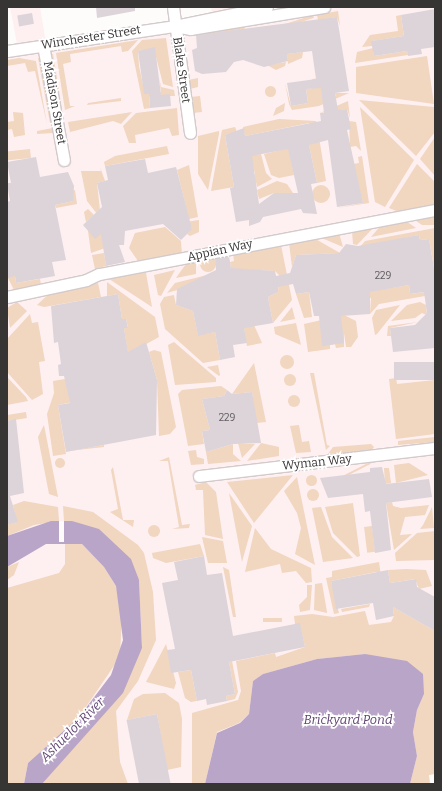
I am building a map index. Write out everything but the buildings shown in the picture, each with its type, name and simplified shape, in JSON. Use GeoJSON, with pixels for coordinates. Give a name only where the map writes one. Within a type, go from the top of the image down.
{"type":"FeatureCollection","features":[{"type":"Feature","properties":{"kind":"street","name":"Blake Street"},"geometry":{"type":"LineString","coordinates":[[173,7],[190,133]]}},
{"type":"Feature","properties":{"kind":"street","name":"Winchester Street"},"geometry":{"type":"LineString","coordinates":[[7,51],[175,26],[267,7]]}},
{"type":"Feature","properties":{"kind":"street","name":"Winchester Street"},"geometry":{"type":"LineString","coordinates":[[175,26],[191,29],[324,7]]}},
{"type":"Feature","properties":{"kind":"street","name":"Madison Street"},"geometry":{"type":"LineString","coordinates":[[43,45],[64,160]]}},
{"type":"Feature","properties":{"kind":"street","name":"Appian Way"},"geometry":{"type":"LineString","coordinates":[[7,297],[86,280],[99,274],[435,210]]}},
{"type":"Feature","properties":{"kind":"street","name":"Wyman Way"},"geometry":{"type":"LineString","coordinates":[[199,476],[435,448]]}},
{"type":"Feature","properties":{"kind":"shaded area"},"geometry":{"type":"Polygon","coordinates":[[[10,7],[40,7],[47,49],[214,27],[211,7],[244,7],[246,21],[308,7],[435,7],[435,774],[429,775],[430,784],[7,784],[7,56],[19,54],[10,7]]]}},
{"type":"Feature","properties":{"kind":"shaded area"},"geometry":{"type":"Polygon","coordinates":[[[338,11],[340,26],[337,17],[318,20],[317,15],[338,11]]]}},
{"type":"Feature","properties":{"kind":"shaded area"},"geometry":{"type":"Polygon","coordinates":[[[313,15],[314,18],[273,31],[272,28],[313,15]]]}},
{"type":"Feature","properties":{"kind":"shaded area"},"geometry":{"type":"Polygon","coordinates":[[[401,15],[404,36],[372,41],[372,46],[362,47],[370,35],[398,31],[396,16],[401,15]]]}},
{"type":"Feature","properties":{"kind":"shaded area"},"geometry":{"type":"Polygon","coordinates":[[[244,27],[245,31],[204,35],[210,32],[244,27]]]}},
{"type":"Feature","properties":{"kind":"shaded area"},"geometry":{"type":"Polygon","coordinates":[[[166,38],[173,87],[163,84],[154,49],[138,51],[139,66],[145,94],[161,92],[159,77],[161,87],[174,90],[175,96],[149,96],[150,108],[144,109],[132,51],[142,40],[166,38]]]}},
{"type":"Feature","properties":{"kind":"shaded area"},"geometry":{"type":"Polygon","coordinates":[[[138,40],[128,51],[122,52],[121,46],[70,54],[71,62],[63,64],[70,106],[75,106],[65,110],[56,53],[138,40]]]}},
{"type":"Feature","properties":{"kind":"shaded area"},"geometry":{"type":"Polygon","coordinates":[[[373,48],[374,56],[407,51],[408,55],[355,63],[357,52],[373,48]]]}},
{"type":"Feature","properties":{"kind":"shaded area"},"geometry":{"type":"Polygon","coordinates":[[[303,52],[302,58],[288,64],[287,54],[303,52]]]}},
{"type":"Feature","properties":{"kind":"shaded area"},"geometry":{"type":"Polygon","coordinates":[[[53,54],[62,109],[61,107],[53,54]]]}},
{"type":"Feature","properties":{"kind":"shaded area"},"geometry":{"type":"Polygon","coordinates":[[[427,56],[434,104],[356,93],[356,67],[427,56]]]}},
{"type":"Feature","properties":{"kind":"shaded area"},"geometry":{"type":"Polygon","coordinates":[[[42,57],[53,123],[50,123],[38,58],[42,57]]]}},
{"type":"Feature","properties":{"kind":"shaded area"},"geometry":{"type":"Polygon","coordinates":[[[19,58],[36,61],[47,124],[35,71],[28,72],[25,63],[7,66],[7,60],[19,58]]]}},
{"type":"Feature","properties":{"kind":"shaded area"},"geometry":{"type":"Polygon","coordinates":[[[286,62],[285,66],[276,70],[267,65],[286,62]]]}},
{"type":"Feature","properties":{"kind":"shaded area"},"geometry":{"type":"Polygon","coordinates":[[[198,78],[198,87],[190,89],[188,80],[198,78]]]}},
{"type":"Feature","properties":{"kind":"shaded area"},"geometry":{"type":"Polygon","coordinates":[[[320,78],[336,97],[335,93],[349,93],[319,106],[292,110],[289,104],[285,83],[291,106],[308,103],[306,89],[314,88],[312,79],[320,78]]]}},
{"type":"Feature","properties":{"kind":"shaded area"},"geometry":{"type":"Polygon","coordinates":[[[268,86],[272,86],[274,87],[274,95],[268,96],[265,93],[265,89],[268,86]]]}},
{"type":"Feature","properties":{"kind":"shaded area"},"geometry":{"type":"Polygon","coordinates":[[[200,96],[202,112],[193,113],[191,97],[200,96]]]}},
{"type":"Feature","properties":{"kind":"shaded area"},"geometry":{"type":"Polygon","coordinates":[[[121,98],[121,101],[87,105],[88,103],[121,98]]]}},
{"type":"Feature","properties":{"kind":"shaded area"},"geometry":{"type":"Polygon","coordinates":[[[359,100],[434,107],[435,132],[416,156],[359,100]]]}},
{"type":"Feature","properties":{"kind":"shaded area"},"geometry":{"type":"Polygon","coordinates":[[[348,101],[350,118],[347,109],[320,113],[348,101]]]}},
{"type":"Feature","properties":{"kind":"shaded area"},"geometry":{"type":"Polygon","coordinates":[[[285,103],[284,111],[273,116],[276,108],[285,103]]]}},
{"type":"Feature","properties":{"kind":"shaded area"},"geometry":{"type":"Polygon","coordinates":[[[360,107],[414,160],[385,207],[375,202],[360,107]]]}},
{"type":"Feature","properties":{"kind":"shaded area"},"geometry":{"type":"Polygon","coordinates":[[[177,108],[179,135],[172,136],[169,128],[135,135],[136,143],[129,143],[123,126],[136,113],[177,108]]]}},
{"type":"Feature","properties":{"kind":"shaded area"},"geometry":{"type":"Polygon","coordinates":[[[13,112],[23,113],[25,135],[14,137],[12,129],[7,130],[7,122],[14,121],[13,112]]]}},
{"type":"Feature","properties":{"kind":"shaded area"},"geometry":{"type":"Polygon","coordinates":[[[132,112],[121,124],[113,121],[70,132],[68,122],[132,112]]]}},
{"type":"Feature","properties":{"kind":"shaded area"},"geometry":{"type":"Polygon","coordinates":[[[279,119],[316,121],[319,133],[309,123],[245,136],[243,127],[279,119]]]}},
{"type":"Feature","properties":{"kind":"shaded area"},"geometry":{"type":"Polygon","coordinates":[[[349,121],[356,122],[361,151],[356,146],[350,147],[349,121]]]}},
{"type":"Feature","properties":{"kind":"shaded area"},"geometry":{"type":"Polygon","coordinates":[[[235,127],[237,132],[225,135],[234,187],[211,191],[222,130],[235,127]]]}},
{"type":"Feature","properties":{"kind":"shaded area"},"geometry":{"type":"Polygon","coordinates":[[[53,128],[53,133],[37,134],[37,131],[53,128]]]}},
{"type":"Feature","properties":{"kind":"shaded area"},"geometry":{"type":"Polygon","coordinates":[[[219,131],[208,190],[198,174],[198,136],[219,131]]]}},
{"type":"Feature","properties":{"kind":"shaded area"},"geometry":{"type":"Polygon","coordinates":[[[319,137],[326,181],[317,183],[309,145],[319,137]]]}},
{"type":"Feature","properties":{"kind":"shaded area"},"geometry":{"type":"Polygon","coordinates":[[[435,137],[435,176],[420,159],[435,137]]]}},
{"type":"Feature","properties":{"kind":"shaded area"},"geometry":{"type":"Polygon","coordinates":[[[167,146],[169,154],[105,166],[104,162],[115,156],[167,146]]]}},
{"type":"Feature","properties":{"kind":"shaded area"},"geometry":{"type":"Polygon","coordinates":[[[289,148],[294,175],[279,178],[271,175],[264,154],[289,148]]]}},
{"type":"Feature","properties":{"kind":"shaded area"},"geometry":{"type":"Polygon","coordinates":[[[30,149],[31,158],[8,160],[7,151],[30,149]]]}},
{"type":"Feature","properties":{"kind":"shaded area"},"geometry":{"type":"Polygon","coordinates":[[[261,154],[266,173],[272,179],[257,187],[256,182],[253,182],[255,173],[249,155],[261,154]]]}},
{"type":"Feature","properties":{"kind":"shaded area"},"geometry":{"type":"Polygon","coordinates":[[[362,156],[369,203],[337,208],[363,203],[353,164],[359,163],[358,157],[362,156]]]}},
{"type":"Feature","properties":{"kind":"shaded area"},"geometry":{"type":"Polygon","coordinates":[[[417,164],[435,182],[435,205],[399,212],[389,208],[417,164]]]}},
{"type":"Feature","properties":{"kind":"shaded area"},"geometry":{"type":"Polygon","coordinates":[[[189,165],[198,217],[189,219],[177,170],[189,165]]]}},
{"type":"Feature","properties":{"kind":"shaded area"},"geometry":{"type":"Polygon","coordinates":[[[100,167],[105,181],[97,183],[101,219],[87,201],[81,171],[101,171],[100,167]]]}},
{"type":"Feature","properties":{"kind":"shaded area"},"geometry":{"type":"Polygon","coordinates":[[[277,181],[287,184],[293,193],[274,193],[259,199],[257,190],[277,181]]]}},
{"type":"Feature","properties":{"kind":"shaded area"},"geometry":{"type":"Polygon","coordinates":[[[317,185],[325,185],[330,190],[328,201],[325,203],[317,203],[312,198],[312,190],[317,185]]]}},
{"type":"Feature","properties":{"kind":"shaded area"},"geometry":{"type":"Polygon","coordinates":[[[75,190],[77,204],[56,208],[55,205],[73,201],[71,191],[75,190]]]}},
{"type":"Feature","properties":{"kind":"shaded area"},"geometry":{"type":"Polygon","coordinates":[[[88,209],[94,215],[86,222],[84,212],[88,209]]]}},
{"type":"Feature","properties":{"kind":"shaded area"},"geometry":{"type":"Polygon","coordinates":[[[435,214],[435,225],[422,225],[412,218],[435,214]]]}},
{"type":"Feature","properties":{"kind":"shaded area"},"geometry":{"type":"Polygon","coordinates":[[[403,219],[416,228],[371,237],[383,223],[403,219]]]}},
{"type":"Feature","properties":{"kind":"shaded area"},"geometry":{"type":"Polygon","coordinates":[[[199,220],[199,232],[190,236],[187,234],[192,228],[185,222],[199,220]]]}},
{"type":"Feature","properties":{"kind":"shaded area"},"geometry":{"type":"Polygon","coordinates":[[[165,227],[181,241],[182,256],[138,261],[129,248],[135,233],[165,227]]]}},
{"type":"Feature","properties":{"kind":"shaded area"},"geometry":{"type":"Polygon","coordinates":[[[374,227],[357,245],[353,244],[352,231],[374,227]]]}},
{"type":"Feature","properties":{"kind":"shaded area"},"geometry":{"type":"Polygon","coordinates":[[[435,228],[435,274],[429,239],[420,240],[419,235],[359,248],[365,241],[435,228]]]}},
{"type":"Feature","properties":{"kind":"shaded area"},"geometry":{"type":"Polygon","coordinates":[[[88,231],[104,231],[111,246],[91,253],[88,231]]]}},
{"type":"Feature","properties":{"kind":"shaded area"},"geometry":{"type":"Polygon","coordinates":[[[339,233],[343,247],[317,236],[339,233]]]}},
{"type":"Feature","properties":{"kind":"shaded area"},"geometry":{"type":"Polygon","coordinates":[[[312,237],[340,253],[296,255],[292,267],[289,243],[312,237]]]}},
{"type":"Feature","properties":{"kind":"shaded area"},"geometry":{"type":"Polygon","coordinates":[[[281,245],[292,300],[273,323],[268,297],[278,292],[279,275],[275,271],[231,269],[230,262],[234,261],[233,252],[281,245]]]}},
{"type":"Feature","properties":{"kind":"shaded area"},"geometry":{"type":"Polygon","coordinates":[[[104,253],[106,266],[95,269],[92,255],[104,253]]]}},
{"type":"Feature","properties":{"kind":"shaded area"},"geometry":{"type":"Polygon","coordinates":[[[205,256],[211,256],[216,261],[214,270],[211,272],[205,272],[200,267],[200,261],[205,256]]]}},
{"type":"Feature","properties":{"kind":"shaded area"},"geometry":{"type":"Polygon","coordinates":[[[196,258],[196,274],[176,278],[188,261],[196,258]]]}},
{"type":"Feature","properties":{"kind":"shaded area"},"geometry":{"type":"Polygon","coordinates":[[[138,270],[146,273],[152,307],[106,277],[138,270]]]}},
{"type":"Feature","properties":{"kind":"shaded area"},"geometry":{"type":"Polygon","coordinates":[[[175,270],[161,296],[158,295],[154,275],[175,270]]]}},
{"type":"Feature","properties":{"kind":"shaded area"},"geometry":{"type":"Polygon","coordinates":[[[207,275],[184,288],[167,293],[175,283],[207,275]]]}},
{"type":"Feature","properties":{"kind":"shaded area"},"geometry":{"type":"Polygon","coordinates":[[[7,276],[15,276],[16,283],[40,279],[41,285],[14,290],[7,276]]]}},
{"type":"Feature","properties":{"kind":"shaded area"},"geometry":{"type":"Polygon","coordinates":[[[107,282],[155,317],[159,337],[128,354],[124,328],[128,327],[126,319],[122,319],[118,294],[107,296],[107,282]]]}},
{"type":"Feature","properties":{"kind":"shaded area"},"geometry":{"type":"Polygon","coordinates":[[[98,283],[101,297],[44,307],[37,305],[51,292],[98,283]]]}},
{"type":"Feature","properties":{"kind":"shaded area"},"geometry":{"type":"Polygon","coordinates":[[[409,285],[410,294],[425,292],[425,296],[379,304],[370,314],[371,298],[367,299],[366,292],[409,285]]]}},
{"type":"Feature","properties":{"kind":"shaded area"},"geometry":{"type":"Polygon","coordinates":[[[309,292],[312,317],[304,318],[296,294],[309,292]]]}},
{"type":"Feature","properties":{"kind":"shaded area"},"geometry":{"type":"Polygon","coordinates":[[[174,295],[176,305],[193,311],[198,335],[215,332],[220,360],[203,363],[165,329],[160,304],[164,297],[174,295]]]}},
{"type":"Feature","properties":{"kind":"shaded area"},"geometry":{"type":"Polygon","coordinates":[[[17,302],[27,311],[10,328],[7,308],[17,302]]]}},
{"type":"Feature","properties":{"kind":"shaded area"},"geometry":{"type":"Polygon","coordinates":[[[420,302],[426,305],[427,315],[422,313],[415,318],[391,321],[407,305],[420,302]]]}},
{"type":"Feature","properties":{"kind":"shaded area"},"geometry":{"type":"Polygon","coordinates":[[[400,305],[375,335],[372,318],[376,310],[400,305]]]}},
{"type":"Feature","properties":{"kind":"shaded area"},"geometry":{"type":"Polygon","coordinates":[[[292,307],[295,319],[280,322],[292,307]]]}},
{"type":"Feature","properties":{"kind":"shaded area"},"geometry":{"type":"Polygon","coordinates":[[[30,314],[32,323],[38,322],[45,361],[39,362],[43,394],[32,400],[7,372],[7,339],[30,314]]]}},
{"type":"Feature","properties":{"kind":"shaded area"},"geometry":{"type":"Polygon","coordinates":[[[344,315],[356,321],[358,337],[351,347],[346,347],[344,333],[344,347],[336,348],[335,344],[330,345],[330,349],[308,352],[304,324],[344,315]]]}},
{"type":"Feature","properties":{"kind":"shaded area"},"geometry":{"type":"Polygon","coordinates":[[[418,322],[390,328],[391,336],[387,336],[388,326],[418,322]]]}},
{"type":"Feature","properties":{"kind":"shaded area"},"geometry":{"type":"Polygon","coordinates":[[[243,323],[254,325],[262,343],[247,346],[243,323]]]}},
{"type":"Feature","properties":{"kind":"shaded area"},"geometry":{"type":"Polygon","coordinates":[[[296,323],[301,345],[275,334],[274,327],[296,323]]]}},
{"type":"Feature","properties":{"kind":"shaded area"},"geometry":{"type":"Polygon","coordinates":[[[174,342],[216,378],[216,382],[175,385],[168,345],[174,342]]]}},
{"type":"Feature","properties":{"kind":"shaded area"},"geometry":{"type":"Polygon","coordinates":[[[154,350],[161,352],[176,427],[170,434],[159,436],[157,380],[149,352],[154,350]]]}},
{"type":"Feature","properties":{"kind":"shaded area"},"geometry":{"type":"Polygon","coordinates":[[[287,355],[292,357],[294,362],[292,367],[287,369],[282,367],[280,362],[282,357],[287,355]]]}},
{"type":"Feature","properties":{"kind":"shaded area"},"geometry":{"type":"Polygon","coordinates":[[[254,363],[266,422],[247,424],[254,409],[252,392],[232,394],[254,363]]]}},
{"type":"Feature","properties":{"kind":"shaded area"},"geometry":{"type":"Polygon","coordinates":[[[218,365],[219,376],[207,367],[218,365]]]}},
{"type":"Feature","properties":{"kind":"shaded area"},"geometry":{"type":"Polygon","coordinates":[[[310,373],[314,373],[327,445],[330,446],[326,450],[310,373]]]}},
{"type":"Feature","properties":{"kind":"shaded area"},"geometry":{"type":"Polygon","coordinates":[[[290,374],[294,376],[296,380],[294,384],[290,386],[286,384],[284,380],[286,376],[290,374]]]}},
{"type":"Feature","properties":{"kind":"shaded area"},"geometry":{"type":"Polygon","coordinates":[[[7,377],[26,397],[28,401],[7,405],[7,377]]]}},
{"type":"Feature","properties":{"kind":"shaded area"},"geometry":{"type":"Polygon","coordinates":[[[396,378],[397,384],[435,380],[435,434],[396,439],[389,379],[396,378]]]}},
{"type":"Feature","properties":{"kind":"shaded area"},"geometry":{"type":"Polygon","coordinates":[[[65,379],[73,402],[58,405],[66,454],[53,456],[47,414],[54,393],[53,381],[65,379]]]}},
{"type":"Feature","properties":{"kind":"shaded area"},"geometry":{"type":"Polygon","coordinates":[[[221,386],[227,390],[224,396],[202,399],[210,430],[202,431],[204,444],[188,446],[178,394],[182,390],[221,386]]]}},
{"type":"Feature","properties":{"kind":"shaded area"},"geometry":{"type":"Polygon","coordinates":[[[294,395],[298,397],[300,401],[298,405],[294,407],[290,405],[288,401],[290,397],[294,395]]]}},
{"type":"Feature","properties":{"kind":"shaded area"},"geometry":{"type":"Polygon","coordinates":[[[26,412],[27,418],[8,421],[7,415],[26,412]]]}},
{"type":"Feature","properties":{"kind":"shaded area"},"geometry":{"type":"Polygon","coordinates":[[[44,425],[58,497],[49,494],[38,437],[44,425]]]}},
{"type":"Feature","properties":{"kind":"shaded area"},"geometry":{"type":"Polygon","coordinates":[[[299,425],[302,442],[309,441],[311,452],[296,453],[290,426],[299,425]]]}},
{"type":"Feature","properties":{"kind":"shaded area"},"geometry":{"type":"Polygon","coordinates":[[[435,437],[435,442],[398,445],[398,441],[435,437]]]}},
{"type":"Feature","properties":{"kind":"shaded area"},"geometry":{"type":"Polygon","coordinates":[[[238,443],[247,444],[255,444],[242,458],[238,443]]]}},
{"type":"Feature","properties":{"kind":"shaded area"},"geometry":{"type":"Polygon","coordinates":[[[261,443],[279,447],[279,456],[247,461],[261,443]]]}},
{"type":"Feature","properties":{"kind":"shaded area"},"geometry":{"type":"Polygon","coordinates":[[[233,444],[233,454],[241,461],[208,464],[206,452],[233,444]]]}},
{"type":"Feature","properties":{"kind":"shaded area"},"geometry":{"type":"Polygon","coordinates":[[[371,444],[374,447],[371,451],[328,454],[333,447],[371,444]]]}},
{"type":"Feature","properties":{"kind":"shaded area"},"geometry":{"type":"Polygon","coordinates":[[[104,445],[104,447],[68,451],[104,445]]]}},
{"type":"Feature","properties":{"kind":"shaded area"},"geometry":{"type":"Polygon","coordinates":[[[196,450],[197,457],[204,459],[204,464],[191,465],[188,451],[196,450]]]}},
{"type":"Feature","properties":{"kind":"shaded area"},"geometry":{"type":"Polygon","coordinates":[[[169,457],[182,525],[190,524],[189,528],[172,529],[179,527],[168,461],[159,461],[169,457]]]}},
{"type":"Feature","properties":{"kind":"shaded area"},"geometry":{"type":"Polygon","coordinates":[[[58,458],[62,458],[64,459],[64,467],[58,468],[55,465],[55,461],[58,458]]]}},
{"type":"Feature","properties":{"kind":"shaded area"},"geometry":{"type":"Polygon","coordinates":[[[370,462],[371,464],[337,481],[336,479],[370,462]]]}},
{"type":"Feature","properties":{"kind":"shaded area"},"geometry":{"type":"Polygon","coordinates":[[[409,463],[428,475],[396,483],[394,465],[409,463]]]}},
{"type":"Feature","properties":{"kind":"shaded area"},"geometry":{"type":"Polygon","coordinates":[[[113,467],[123,520],[134,520],[133,527],[110,512],[118,509],[111,470],[113,467]]]}},
{"type":"Feature","properties":{"kind":"shaded area"},"geometry":{"type":"Polygon","coordinates":[[[384,468],[389,468],[391,483],[385,484],[384,468]]]}},
{"type":"Feature","properties":{"kind":"shaded area"},"geometry":{"type":"Polygon","coordinates":[[[293,475],[254,523],[227,482],[293,475]]]}},
{"type":"Feature","properties":{"kind":"shaded area"},"geometry":{"type":"Polygon","coordinates":[[[309,475],[313,475],[315,476],[315,484],[309,485],[306,482],[306,478],[309,475]]]}},
{"type":"Feature","properties":{"kind":"shaded area"},"geometry":{"type":"Polygon","coordinates":[[[297,477],[315,565],[295,554],[301,528],[297,513],[284,491],[297,477]]]}},
{"type":"Feature","properties":{"kind":"shaded area"},"geometry":{"type":"Polygon","coordinates":[[[206,482],[216,492],[223,539],[205,535],[203,490],[196,490],[195,485],[206,482]]]}},
{"type":"Feature","properties":{"kind":"shaded area"},"geometry":{"type":"Polygon","coordinates":[[[311,489],[315,489],[319,495],[315,501],[311,501],[307,497],[307,493],[311,489]]]}},
{"type":"Feature","properties":{"kind":"shaded area"},"geometry":{"type":"Polygon","coordinates":[[[229,493],[252,526],[242,562],[229,493]]]}},
{"type":"Feature","properties":{"kind":"shaded area"},"geometry":{"type":"Polygon","coordinates":[[[24,501],[58,507],[59,521],[34,525],[7,536],[7,525],[17,522],[13,505],[24,501]]]}},
{"type":"Feature","properties":{"kind":"shaded area"},"geometry":{"type":"Polygon","coordinates":[[[392,502],[393,506],[401,508],[429,505],[425,515],[405,517],[400,535],[412,534],[394,550],[386,503],[392,502]]]}},
{"type":"Feature","properties":{"kind":"shaded area"},"geometry":{"type":"Polygon","coordinates":[[[353,503],[360,556],[357,557],[333,533],[325,507],[353,503]]]}},
{"type":"Feature","properties":{"kind":"shaded area"},"geometry":{"type":"Polygon","coordinates":[[[63,506],[93,512],[138,545],[144,553],[153,592],[156,640],[138,681],[116,711],[120,762],[128,784],[42,784],[84,735],[142,648],[139,580],[72,521],[64,521],[63,506]]]}},
{"type":"Feature","properties":{"kind":"shaded area"},"geometry":{"type":"Polygon","coordinates":[[[321,507],[332,537],[353,558],[323,562],[312,508],[321,507]]]}},
{"type":"Feature","properties":{"kind":"shaded area"},"geometry":{"type":"Polygon","coordinates":[[[432,507],[434,528],[420,529],[423,525],[432,507]]]}},
{"type":"Feature","properties":{"kind":"shaded area"},"geometry":{"type":"Polygon","coordinates":[[[154,525],[158,527],[160,531],[158,535],[154,537],[150,535],[148,531],[150,527],[154,525]]]}},
{"type":"Feature","properties":{"kind":"shaded area"},"geometry":{"type":"Polygon","coordinates":[[[372,526],[375,552],[367,553],[364,527],[372,526]]]}},
{"type":"Feature","properties":{"kind":"shaded area"},"geometry":{"type":"Polygon","coordinates":[[[255,528],[271,549],[311,568],[312,582],[306,583],[296,571],[282,573],[280,564],[245,572],[255,528]]]}},
{"type":"Feature","properties":{"kind":"shaded area"},"geometry":{"type":"Polygon","coordinates":[[[435,531],[435,560],[396,561],[395,553],[417,533],[435,531]]]}},
{"type":"Feature","properties":{"kind":"shaded area"},"geometry":{"type":"Polygon","coordinates":[[[202,537],[223,541],[227,563],[208,563],[202,537]]]}},
{"type":"Feature","properties":{"kind":"shaded area"},"geometry":{"type":"Polygon","coordinates":[[[65,542],[82,544],[104,567],[116,586],[122,611],[120,657],[79,717],[28,763],[24,784],[7,784],[7,588],[59,573],[65,564],[65,542]]]}},
{"type":"Feature","properties":{"kind":"shaded area"},"geometry":{"type":"Polygon","coordinates":[[[200,544],[204,556],[166,563],[153,558],[152,553],[200,544]]]}},
{"type":"Feature","properties":{"kind":"shaded area"},"geometry":{"type":"Polygon","coordinates":[[[19,562],[14,575],[7,580],[7,567],[19,562]]]}},
{"type":"Feature","properties":{"kind":"shaded area"},"geometry":{"type":"Polygon","coordinates":[[[379,562],[381,576],[376,572],[331,581],[339,613],[334,614],[326,578],[332,577],[332,571],[379,562]]]}},
{"type":"Feature","properties":{"kind":"shaded area"},"geometry":{"type":"Polygon","coordinates":[[[223,567],[229,570],[236,617],[233,617],[223,567]]]}},
{"type":"Feature","properties":{"kind":"shaded area"},"geometry":{"type":"Polygon","coordinates":[[[388,570],[426,570],[432,586],[419,589],[415,579],[390,583],[388,570]]]}},
{"type":"Feature","properties":{"kind":"shaded area"},"geometry":{"type":"Polygon","coordinates":[[[322,583],[327,613],[314,610],[315,584],[322,583]]]}},
{"type":"Feature","properties":{"kind":"shaded area"},"geometry":{"type":"Polygon","coordinates":[[[307,585],[312,585],[310,610],[300,612],[299,605],[307,597],[307,585]]]}},
{"type":"Feature","properties":{"kind":"shaded area"},"geometry":{"type":"Polygon","coordinates":[[[370,604],[369,607],[342,612],[341,609],[370,604]]]}},
{"type":"Feature","properties":{"kind":"shaded area"},"geometry":{"type":"Polygon","coordinates":[[[393,607],[435,631],[435,774],[429,775],[430,784],[410,784],[417,756],[413,732],[417,710],[424,694],[365,654],[317,659],[263,674],[253,681],[249,714],[239,723],[217,732],[205,784],[192,784],[192,713],[238,700],[241,691],[236,661],[275,653],[276,657],[305,647],[300,625],[295,624],[294,616],[312,614],[333,617],[365,611],[369,625],[391,622],[394,616],[393,607]]]}},
{"type":"Feature","properties":{"kind":"shaded area"},"geometry":{"type":"Polygon","coordinates":[[[263,618],[282,618],[282,622],[263,622],[263,618]]]}},
{"type":"Feature","properties":{"kind":"shaded area"},"geometry":{"type":"Polygon","coordinates":[[[166,644],[176,683],[174,689],[146,682],[166,644]]]}},
{"type":"Feature","properties":{"kind":"shaded area"},"geometry":{"type":"Polygon","coordinates":[[[232,661],[238,692],[235,699],[227,701],[226,696],[235,694],[229,662],[232,661]]]}},
{"type":"Feature","properties":{"kind":"shaded area"},"geometry":{"type":"Polygon","coordinates":[[[191,670],[197,701],[191,702],[185,698],[178,672],[191,670]]]}},
{"type":"Feature","properties":{"kind":"shaded area"},"geometry":{"type":"Polygon","coordinates":[[[165,693],[179,703],[182,719],[181,767],[167,770],[157,714],[127,720],[134,699],[143,694],[165,693]]]}},
{"type":"Feature","properties":{"kind":"water","name":"Ashuelot River"},"geometry":{"type":"Polygon","coordinates":[[[51,521],[72,521],[99,529],[131,559],[139,580],[142,648],[123,693],[42,784],[24,784],[28,763],[79,717],[111,675],[123,640],[116,586],[104,567],[82,544],[46,544],[7,567],[7,536],[51,521]]]}},
{"type":"Feature","properties":{"kind":"water","name":"Brickyard Pond"},"geometry":{"type":"Polygon","coordinates":[[[365,654],[407,661],[423,674],[424,694],[417,710],[413,732],[417,756],[410,784],[205,784],[217,733],[240,723],[249,714],[253,681],[263,674],[317,659],[365,654]]]}},
{"type":"Feature","properties":{"kind":"pier"},"geometry":{"type":"Polygon","coordinates":[[[59,521],[64,521],[64,542],[59,542],[59,521]]]}}]}
